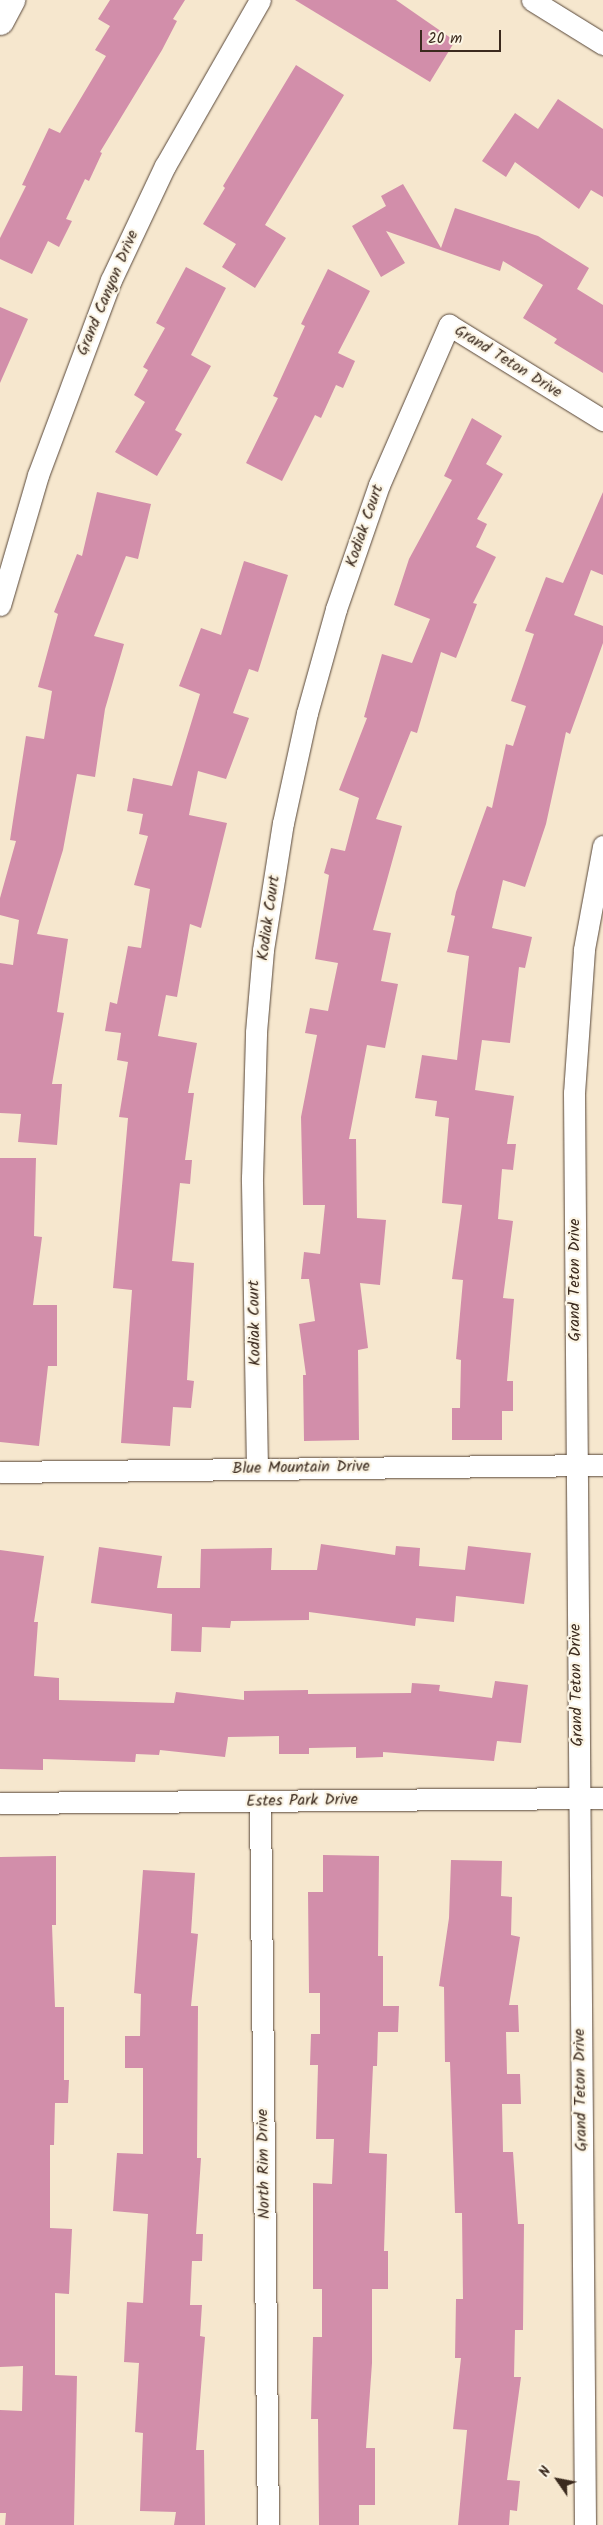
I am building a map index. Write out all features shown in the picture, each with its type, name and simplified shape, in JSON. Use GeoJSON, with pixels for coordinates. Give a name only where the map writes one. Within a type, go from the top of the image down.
{"type":"FeatureCollection","features":[{"type":"Feature","properties":{"kind":"main road"},"geometry":{"type":"LineString","coordinates":[[0,21],[11,0]]}},
{"type":"Feature","properties":{"kind":"street","name":"Grand Canyon Drive"},"geometry":{"type":"LineString","coordinates":[[0,605],[38,475],[110,280],[165,166],[260,0]]}},
{"type":"Feature","properties":{"kind":"street"},"geometry":{"type":"LineString","coordinates":[[532,0],[603,44]]}},
{"type":"Feature","properties":{"kind":"street","name":"Grand Teton Drive"},"geometry":{"type":"LineString","coordinates":[[420,391],[449,325],[603,420]]}},
{"type":"Feature","properties":{"kind":"street","name":"Kodiak Court"},"geometry":{"type":"LineString","coordinates":[[257,1469],[252,1178],[256,1032],[263,950],[283,823],[307,713],[336,609],[379,486],[420,391]]}},
{"type":"Feature","properties":{"kind":"street","name":"Grand Teton Drive"},"geometry":{"type":"LineString","coordinates":[[585,2525],[594,2431],[578,1798],[574,1093],[584,949],[603,846]]}},
{"type":"Feature","properties":{"kind":"street","name":"Blue Mountain Drive"},"geometry":{"type":"LineString","coordinates":[[0,1472],[603,1465]]}},
{"type":"Feature","properties":{"kind":"street","name":"Estes Park Drive"},"geometry":{"type":"LineString","coordinates":[[0,1803],[603,1798]]}},
{"type":"Feature","properties":{"kind":"street","name":"North Rim Drive"},"geometry":{"type":"LineString","coordinates":[[260,1802],[268,2525]]}},
{"type":"Feature","properties":{"kind":"building"},"geometry":{"type":"Polygon","coordinates":[[[110,0],[185,0],[173,19],[177,21],[162,50],[100,152],[102,153],[89,181],[85,179],[66,219],[72,221],[59,247],[48,241],[32,274],[0,259],[0,238],[26,186],[22,185],[49,128],[60,133],[106,56],[95,50],[110,26],[98,19],[110,0]]]}},
{"type":"Feature","properties":{"kind":"building"},"geometry":{"type":"Polygon","coordinates":[[[295,0],[396,0],[455,41],[430,82],[295,0]]]}},
{"type":"Feature","properties":{"kind":"building"},"geometry":{"type":"Polygon","coordinates":[[[296,65],[344,95],[265,225],[286,238],[255,288],[222,267],[236,244],[203,224],[225,188],[223,186],[296,65]]]}},
{"type":"Feature","properties":{"kind":"building"},"geometry":{"type":"Polygon","coordinates":[[[558,99],[603,129],[603,197],[591,190],[579,209],[515,162],[506,177],[482,161],[515,113],[538,129],[558,99]]]}},
{"type":"Feature","properties":{"kind":"building"},"geometry":{"type":"Polygon","coordinates":[[[403,184],[441,248],[455,208],[538,236],[589,268],[577,289],[603,305],[603,373],[554,343],[557,339],[523,318],[543,285],[503,261],[500,271],[386,231],[405,263],[381,277],[352,226],[386,206],[381,196],[403,184]]]}},
{"type":"Feature","properties":{"kind":"building"},"geometry":{"type":"Polygon","coordinates":[[[186,267],[226,288],[191,355],[211,366],[175,430],[182,434],[157,476],[115,452],[145,402],[134,395],[148,370],[143,367],[165,328],[156,323],[186,267]]]}},
{"type":"Feature","properties":{"kind":"building"},"geometry":{"type":"Polygon","coordinates":[[[328,269],[370,291],[338,353],[355,361],[343,388],[336,385],[321,418],[315,415],[282,481],[246,463],[278,398],[273,396],[305,326],[301,324],[328,269]]]}},
{"type":"Feature","properties":{"kind":"building"},"geometry":{"type":"Polygon","coordinates":[[[0,307],[28,319],[0,383],[0,307]]]}},
{"type":"Feature","properties":{"kind":"building"},"geometry":{"type":"Polygon","coordinates":[[[472,418],[502,436],[486,464],[503,474],[477,519],[487,524],[476,547],[496,557],[473,603],[477,604],[456,658],[441,652],[417,733],[411,731],[376,819],[402,826],[373,930],[391,933],[381,981],[398,984],[385,1048],[367,1045],[349,1139],[356,1139],[357,1218],[386,1220],[380,1285],[360,1283],[368,1348],[358,1350],[359,1440],[304,1441],[303,1375],[306,1375],[299,1324],[315,1321],[309,1279],[301,1279],[304,1252],[320,1254],[325,1205],[303,1205],[301,1117],[317,1035],[305,1033],[310,1008],[328,1011],[338,963],[315,959],[329,875],[324,873],[331,848],[345,851],[359,798],[339,790],[367,718],[364,717],[382,654],[412,663],[430,619],[394,605],[409,559],[452,480],[444,476],[472,418]]]}},
{"type":"Feature","properties":{"kind":"building"},"geometry":{"type":"Polygon","coordinates":[[[97,492],[151,504],[138,559],[126,556],[94,636],[124,644],[105,709],[95,777],[77,774],[63,850],[37,934],[68,939],[57,1012],[64,1013],[52,1084],[62,1084],[57,1145],[18,1142],[21,1114],[0,1113],[0,963],[13,965],[19,920],[0,915],[0,898],[16,841],[10,840],[26,736],[44,739],[52,691],[38,687],[58,614],[54,612],[77,554],[82,556],[97,492]]]}},
{"type":"Feature","properties":{"kind":"building"},"geometry":{"type":"Polygon","coordinates":[[[603,492],[603,575],[591,570],[574,615],[603,626],[603,643],[570,734],[566,732],[546,824],[525,887],[503,880],[492,928],[532,937],[525,968],[519,967],[510,1043],[482,1040],[475,1090],[514,1096],[507,1144],[516,1144],[513,1170],[502,1169],[498,1219],[513,1221],[503,1298],[514,1299],[507,1381],[513,1381],[513,1411],[502,1411],[502,1440],[452,1440],[452,1408],[460,1408],[461,1360],[456,1359],[463,1280],[452,1279],[462,1205],[442,1203],[449,1118],[435,1116],[437,1101],[415,1098],[422,1055],[457,1060],[469,956],[447,952],[455,916],[451,915],[456,892],[487,806],[492,808],[506,744],[513,746],[526,706],[511,701],[534,634],[525,631],[546,577],[563,583],[603,492]]]}},
{"type":"Feature","properties":{"kind":"building"},"geometry":{"type":"Polygon","coordinates":[[[244,561],[288,575],[258,672],[249,669],[233,713],[249,718],[226,779],[198,771],[189,815],[227,823],[201,928],[190,924],[177,997],[166,995],[158,1036],[197,1043],[188,1093],[194,1093],[185,1160],[192,1160],[190,1184],[180,1183],[172,1261],[194,1263],[187,1380],[194,1381],[191,1408],[173,1407],[170,1446],[121,1443],[132,1290],[113,1288],[128,1118],[119,1117],[128,1062],[117,1060],[121,1033],[105,1031],[110,1002],[117,1004],[128,946],[141,948],[150,889],[134,885],[148,836],[139,834],[143,814],[127,811],[133,778],[172,786],[200,694],[179,686],[201,628],[221,635],[244,561]]]}},
{"type":"Feature","properties":{"kind":"building"},"geometry":{"type":"Polygon","coordinates":[[[0,1158],[36,1158],[34,1236],[42,1237],[33,1305],[57,1305],[57,1366],[48,1366],[39,1446],[0,1442],[0,1158]]]}},
{"type":"Feature","properties":{"kind":"building"},"geometry":{"type":"Polygon","coordinates":[[[321,1544],[395,1555],[396,1546],[420,1548],[419,1566],[465,1570],[468,1546],[531,1553],[524,1604],[456,1596],[454,1622],[416,1618],[415,1626],[309,1612],[309,1620],[231,1621],[230,1628],[202,1627],[201,1652],[171,1651],[172,1614],[91,1603],[99,1547],[162,1556],[157,1588],[200,1588],[201,1549],[272,1548],[271,1570],[317,1570],[321,1544]]]}},
{"type":"Feature","properties":{"kind":"building"},"geometry":{"type":"Polygon","coordinates":[[[0,1550],[44,1556],[34,1622],[38,1622],[34,1676],[59,1678],[59,1700],[174,1703],[176,1692],[244,1700],[244,1691],[308,1690],[308,1694],[411,1693],[412,1683],[440,1685],[439,1691],[492,1698],[495,1681],[528,1685],[521,1743],[497,1741],[494,1761],[383,1752],[383,1757],[356,1758],[356,1747],[309,1748],[309,1754],[279,1754],[279,1736],[228,1737],[225,1757],[160,1750],[159,1755],[136,1754],[135,1762],[43,1759],[43,1770],[0,1769],[0,1550]]]}},
{"type":"Feature","properties":{"kind":"building"},"geometry":{"type":"Polygon","coordinates":[[[323,1855],[379,1856],[378,1956],[383,1956],[383,2006],[399,2006],[398,2032],[378,2032],[377,2066],[373,2066],[369,2153],[387,2154],[384,2251],[388,2251],[388,2289],[372,2289],[372,2363],[366,2448],[375,2448],[375,2505],[359,2505],[359,2525],[319,2525],[318,2419],[311,2419],[313,2337],[322,2337],[322,2289],[313,2289],[313,2183],[332,2184],[334,2139],[316,2139],[318,2065],[310,2065],[311,2034],[320,2034],[320,1993],[309,1993],[308,1892],[323,1892],[323,1855]]]}},
{"type":"Feature","properties":{"kind":"building"},"geometry":{"type":"Polygon","coordinates":[[[56,1856],[56,1925],[52,1925],[55,2007],[64,2007],[64,2080],[69,2080],[68,2103],[55,2103],[54,2145],[50,2145],[50,2228],[72,2229],[69,2294],[55,2293],[55,2375],[77,2376],[74,2525],[5,2525],[6,2513],[0,2513],[0,2410],[22,2411],[23,2366],[0,2367],[0,1857],[56,1856]]]}},
{"type":"Feature","properties":{"kind":"building"},"geometry":{"type":"Polygon","coordinates":[[[451,1860],[502,1861],[501,1896],[512,1897],[511,1935],[520,1937],[509,2005],[518,2005],[519,2032],[506,2032],[507,2074],[520,2074],[521,2104],[502,2104],[503,2152],[513,2152],[518,2224],[524,2224],[523,2330],[515,2330],[514,2377],[521,2377],[507,2480],[520,2481],[517,2511],[510,2510],[509,2525],[458,2525],[467,2430],[453,2429],[461,2358],[455,2358],[456,2299],[463,2299],[462,2213],[455,2213],[450,2062],[445,2062],[444,1987],[439,1986],[449,1918],[451,1860]]]}},
{"type":"Feature","properties":{"kind":"building"},"geometry":{"type":"Polygon","coordinates":[[[143,1870],[195,1873],[191,1933],[198,1934],[191,2006],[198,2006],[197,2158],[201,2158],[196,2234],[203,2234],[202,2261],[192,2261],[190,2305],[202,2305],[200,2336],[205,2337],[196,2450],[204,2450],[205,2525],[174,2525],[176,2512],[140,2511],[143,2433],[135,2432],[139,2363],[124,2362],[127,2302],[143,2303],[148,2214],[113,2211],[117,2153],[143,2154],[143,2068],[125,2068],[125,2036],[140,2036],[141,1994],[134,1993],[143,1870]]]}}]}
